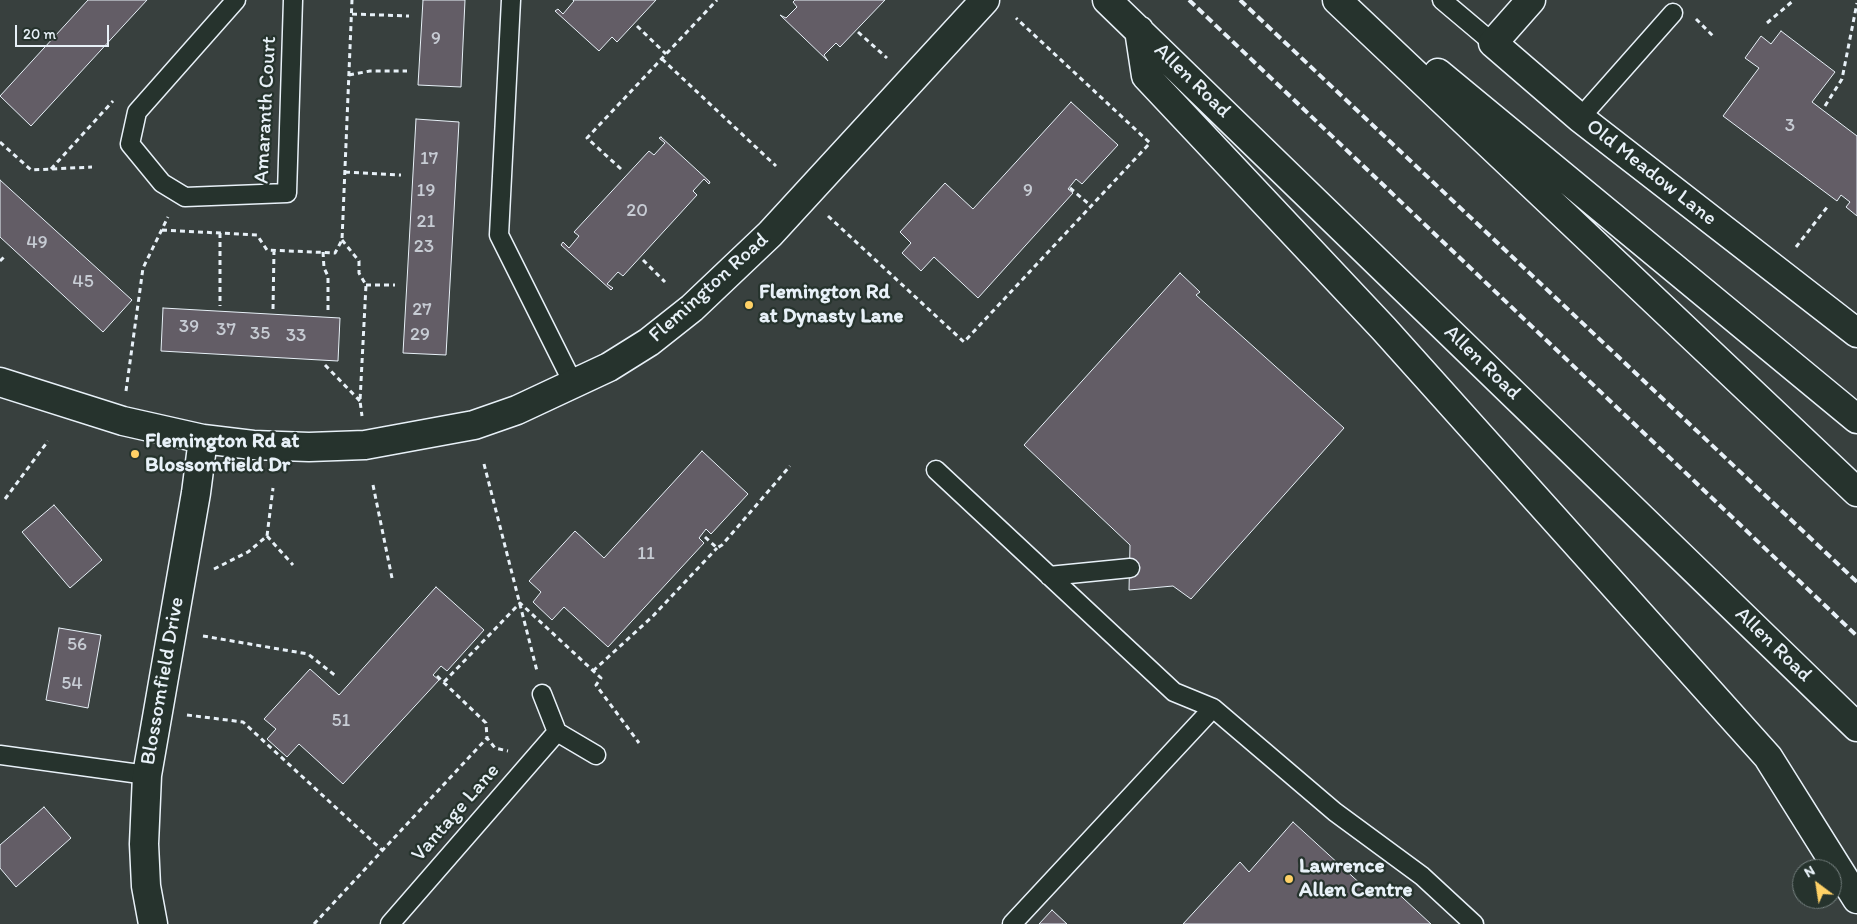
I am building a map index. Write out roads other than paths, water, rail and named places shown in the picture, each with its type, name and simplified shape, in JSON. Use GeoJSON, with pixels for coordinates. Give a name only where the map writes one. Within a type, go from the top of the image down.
{"type":"FeatureCollection","features":[{"type":"Feature","properties":{"kind":"main road","name":"Flemington Road"},"geometry":{"type":"LineString","coordinates":[[0,382],[123,421],[203,440],[254,445],[309,447],[366,445],[474,425],[517,410],[574,385],[649,342],[692,308],[770,234],[985,0]]}},
{"type":"Feature","properties":{"kind":"main road","name":"Allen Road"},"geometry":{"type":"LineString","coordinates":[[1107,0],[1857,727]]}},
{"type":"Feature","properties":{"kind":"main road"},"geometry":{"type":"LineString","coordinates":[[1337,0],[1857,492]]}},
{"type":"Feature","properties":{"kind":"main road"},"geometry":{"type":"LineString","coordinates":[[1350,0],[1857,419]]}},
{"type":"Feature","properties":{"kind":"main road"},"geometry":{"type":"LineString","coordinates":[[1493,43],[1531,0]]}},
{"type":"Feature","properties":{"kind":"main road"},"geometry":{"type":"LineString","coordinates":[[1139,30],[1146,76],[1384,329],[1768,757],[1857,899]]}},
{"type":"Feature","properties":{"kind":"main road","name":"Old Meadow Lane"},"geometry":{"type":"LineString","coordinates":[[1493,43],[1580,118],[1857,333]]}},
{"type":"Feature","properties":{"kind":"main road","name":"Blossomfield Drive"},"geometry":{"type":"LineString","coordinates":[[153,924],[146,886],[144,844],[147,775],[196,493],[203,440]]}},
{"type":"Feature","properties":{"kind":"lane","name":"Amaranth Court"},"geometry":{"type":"LineString","coordinates":[[236,0],[137,112],[130,144],[162,183],[185,197],[287,193],[294,0]]}},
{"type":"Feature","properties":{"kind":"lane"},"geometry":{"type":"LineString","coordinates":[[511,0],[499,235],[574,385]]}},
{"type":"Feature","properties":{"kind":"lane"},"geometry":{"type":"LineString","coordinates":[[1442,0],[1493,43]]}},
{"type":"Feature","properties":{"kind":"lane"},"geometry":{"type":"LineString","coordinates":[[1580,118],[1673,13]]}},
{"type":"Feature","properties":{"kind":"lane"},"geometry":{"type":"LineString","coordinates":[[936,470],[1174,692],[1212,708],[1336,812],[1422,876],[1474,924]]}},
{"type":"Feature","properties":{"kind":"lane"},"geometry":{"type":"LineString","coordinates":[[1049,576],[1130,568]]}},
{"type":"Feature","properties":{"kind":"lane"},"geometry":{"type":"LineString","coordinates":[[542,694],[557,732],[596,755]]}},
{"type":"Feature","properties":{"kind":"lane"},"geometry":{"type":"LineString","coordinates":[[1012,924],[1212,708]]}},
{"type":"Feature","properties":{"kind":"lane","name":"Vantage Lane"},"geometry":{"type":"LineString","coordinates":[[390,924],[557,732]]}},
{"type":"Feature","properties":{"kind":"lane"},"geometry":{"type":"LineString","coordinates":[[0,755],[147,775]]}},
{"type":"Feature","properties":{"kind":"railway"},"geometry":{"type":"LineString","coordinates":[[1189,0],[1857,636]]}},
{"type":"Feature","properties":{"kind":"railway"},"geometry":{"type":"LineString","coordinates":[[1240,0],[1857,582]]}},
{"type":"Feature","properties":{"kind":"place","name":"Flemington Rd at Dynasty Lane"},"geometry":{"type":"Point","coordinates":[749,305]}},
{"type":"Feature","properties":{"kind":"place","name":"Flemington Rd at Blossomfield Dr"},"geometry":{"type":"Point","coordinates":[135,454]}},
{"type":"Feature","properties":{"kind":"place","name":"Lawrence Allen Centre"},"geometry":{"type":"Point","coordinates":[1289,879]}}]}
